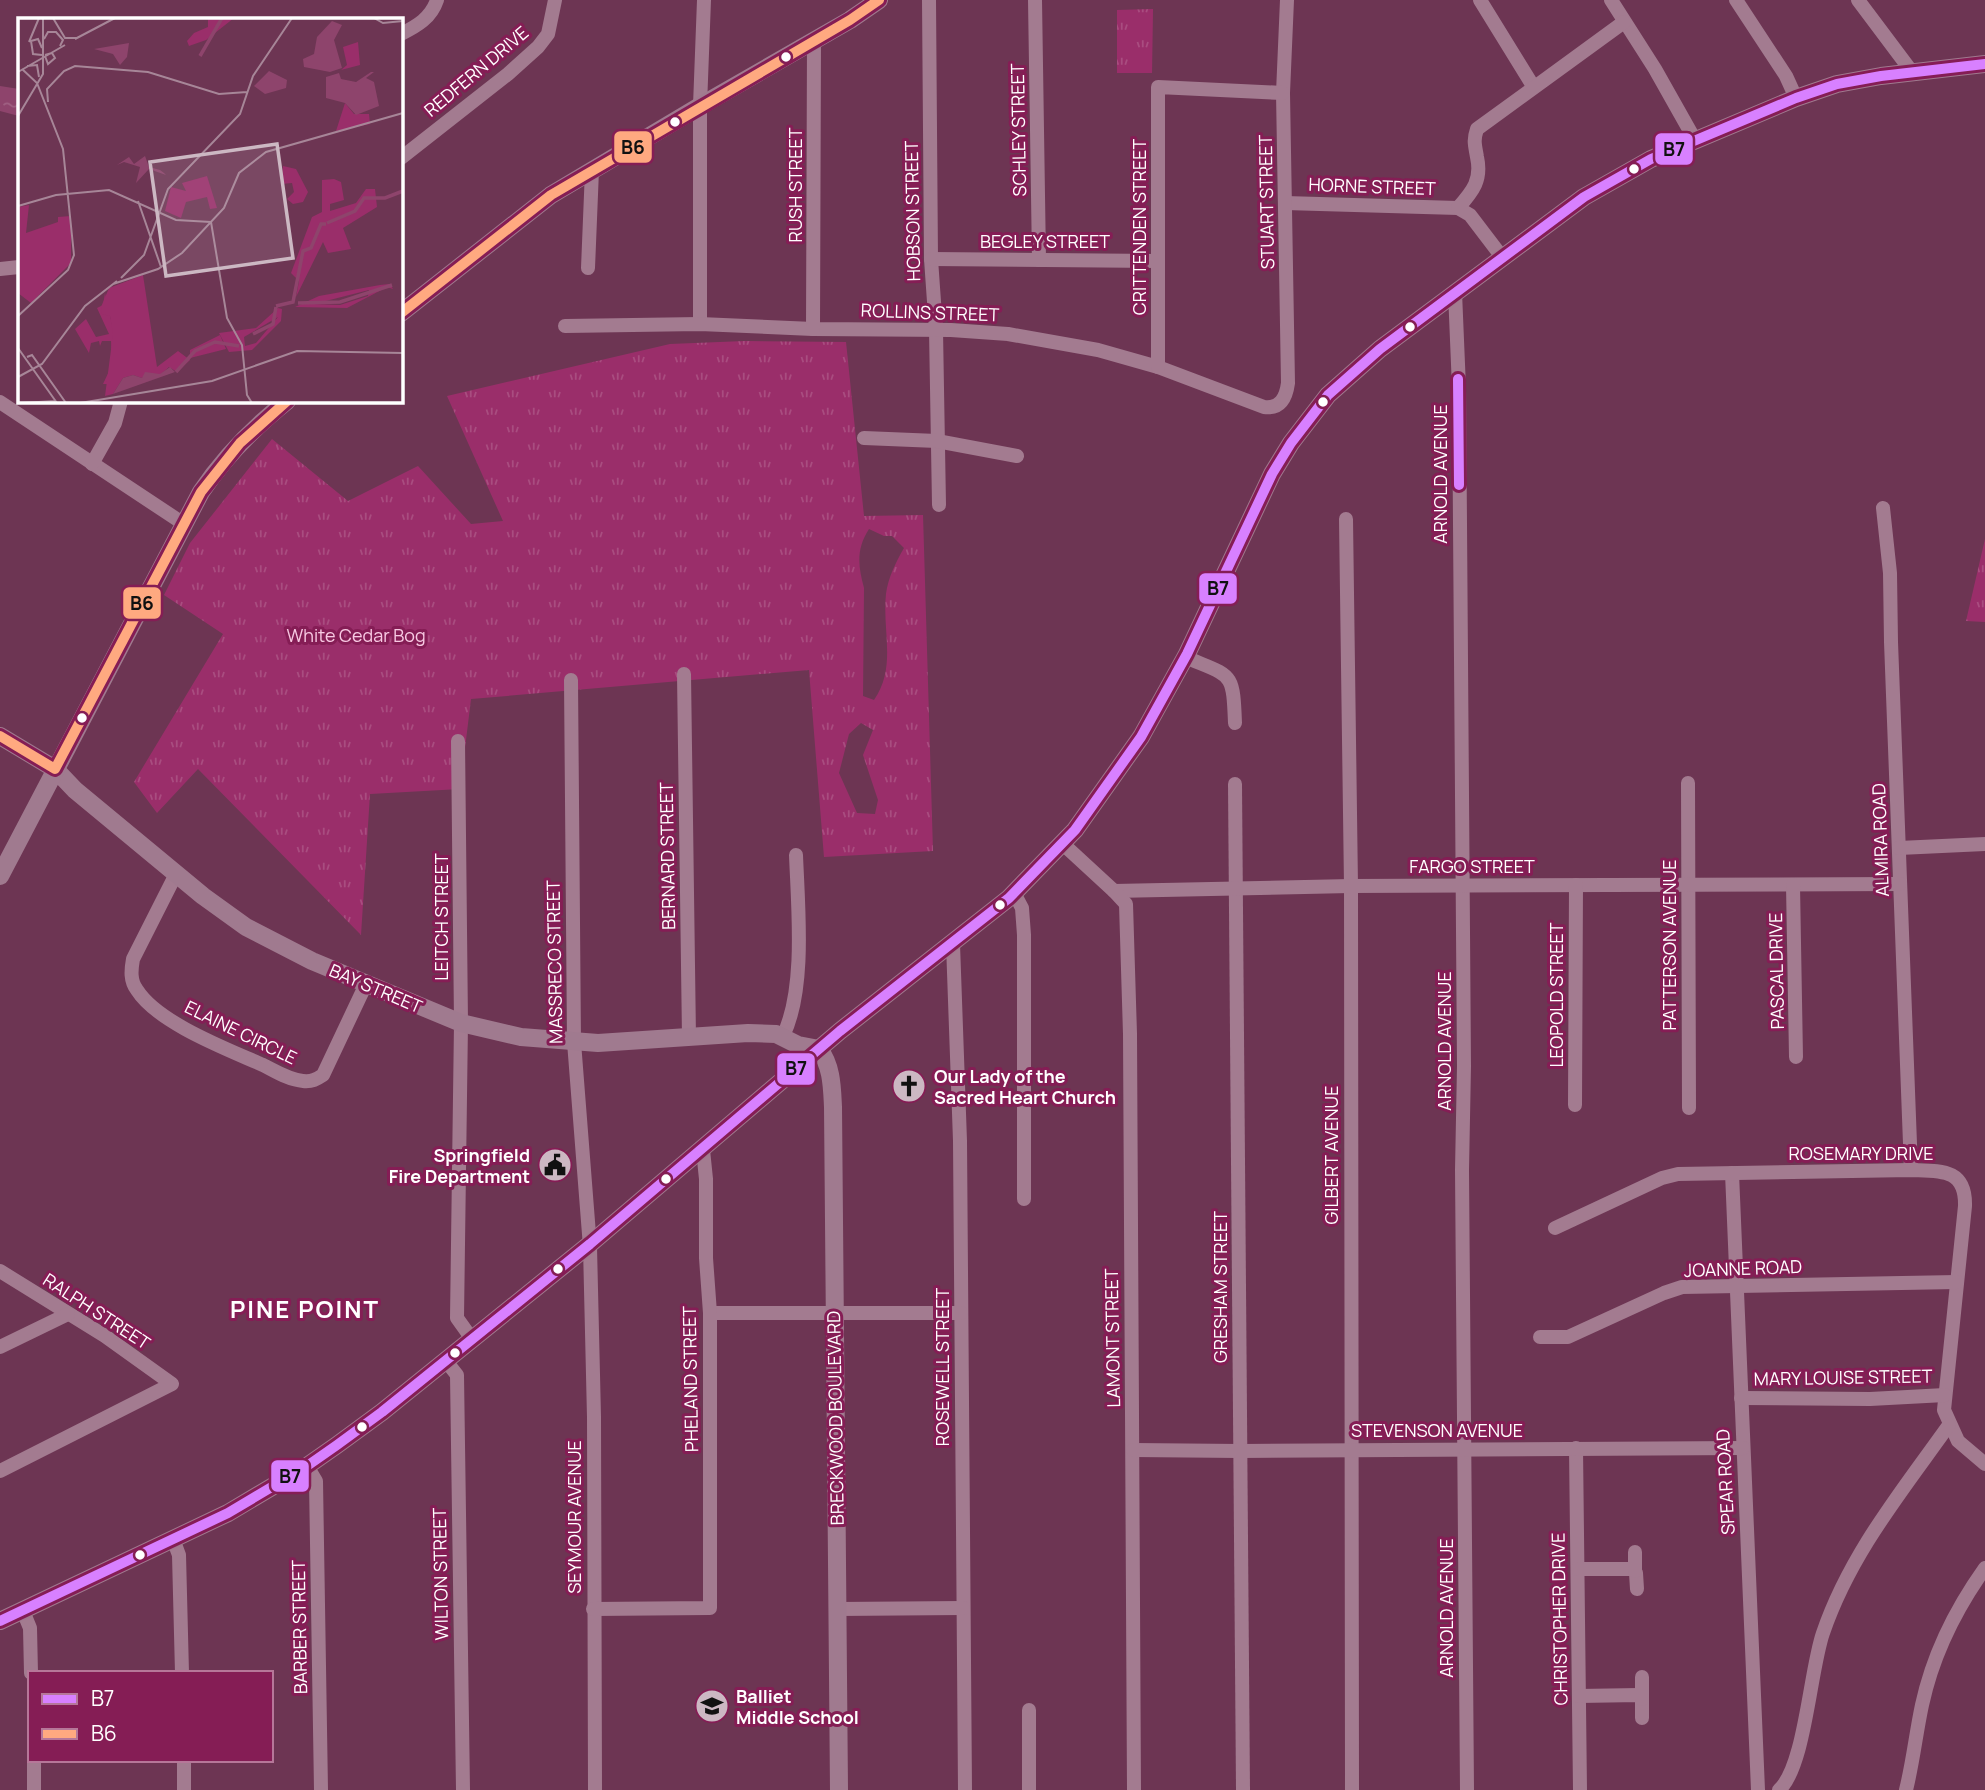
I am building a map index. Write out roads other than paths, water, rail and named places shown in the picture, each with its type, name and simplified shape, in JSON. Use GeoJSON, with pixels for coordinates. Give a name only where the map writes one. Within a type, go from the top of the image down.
{"type":"FeatureCollection","features":[{"type":"Feature","properties":{"kind":"main road"},"geometry":{"type":"LineString","coordinates":[[402,312],[551,195],[879,0]]}},
{"type":"Feature","properties":{"kind":"main road"},"geometry":{"type":"LineString","coordinates":[[0,1620],[228,1513],[307,1466],[382,1412],[446,1361],[703,1150],[819,1049],[1014,893],[1063,844],[1089,812],[1141,737],[1185,657],[1272,474],[1302,428],[1328,395],[1360,365],[1591,192],[1651,159],[1796,98],[1837,84],[1985,64]]}},
{"type":"Feature","properties":{"kind":"main road"},"geometry":{"type":"LineString","coordinates":[[0,876],[201,492],[229,454],[286,402]]}},
{"type":"Feature","properties":{"kind":"main road","name":"BAY STREET"},"geometry":{"type":"LineString","coordinates":[[0,736],[55,769],[75,790],[176,874],[246,927],[282,948],[461,1023],[521,1037],[598,1043],[748,1033],[783,1036],[798,1045],[819,1049]]}},
{"type":"Feature","properties":{"kind":"main road","name":"BRECKWOOD BOULEVARD"},"geometry":{"type":"LineString","coordinates":[[819,1049],[827,1059],[832,1089],[839,1790]]}},
{"type":"Feature","properties":{"kind":"street"},"geometry":{"type":"LineString","coordinates":[[402,34],[428,17],[437,0]]}},
{"type":"Feature","properties":{"kind":"street","name":"REDFERN DRIVE"},"geometry":{"type":"LineString","coordinates":[[402,157],[538,47],[548,34],[555,0]]}},
{"type":"Feature","properties":{"kind":"street"},"geometry":{"type":"LineString","coordinates":[[700,324],[700,106],[704,0]]}},
{"type":"Feature","properties":{"kind":"street","name":"HOBSON STREET"},"geometry":{"type":"LineString","coordinates":[[929,0],[931,259],[936,330],[939,505]]}},
{"type":"Feature","properties":{"kind":"street","name":"SCHLEY STREET"},"geometry":{"type":"LineString","coordinates":[[1035,0],[1039,260]]}},
{"type":"Feature","properties":{"kind":"street","name":"STUART STREET"},"geometry":{"type":"LineString","coordinates":[[1282,402],[1287,393],[1288,370],[1283,93],[1287,0]]}},
{"type":"Feature","properties":{"kind":"street"},"geometry":{"type":"LineString","coordinates":[[1480,0],[1533,86]]}},
{"type":"Feature","properties":{"kind":"street"},"geometry":{"type":"LineString","coordinates":[[1611,0],[1655,69],[1695,140]]}},
{"type":"Feature","properties":{"kind":"street"},"geometry":{"type":"LineString","coordinates":[[1736,0],[1786,76],[1796,98]]}},
{"type":"Feature","properties":{"kind":"street"},"geometry":{"type":"LineString","coordinates":[[1858,0],[1912,72]]}},
{"type":"Feature","properties":{"kind":"street"},"geometry":{"type":"LineString","coordinates":[[1502,257],[1470,215],[1458,208],[1475,189],[1479,177],[1472,142],[1477,129],[1624,22]]}},
{"type":"Feature","properties":{"kind":"street","name":"RUSH STREET"},"geometry":{"type":"LineString","coordinates":[[813,329],[814,41]]}},
{"type":"Feature","properties":{"kind":"street","name":"CRITTENDEN STREET"},"geometry":{"type":"LineString","coordinates":[[1158,366],[1158,87],[1283,93]]}},
{"type":"Feature","properties":{"kind":"street"},"geometry":{"type":"LineString","coordinates":[[588,268],[592,170]]}},
{"type":"Feature","properties":{"kind":"street","name":"HORNE STREET"},"geometry":{"type":"LineString","coordinates":[[1285,203],[1458,208]]}},
{"type":"Feature","properties":{"kind":"street","name":"BEGLEY STREET"},"geometry":{"type":"LineString","coordinates":[[931,259],[1158,261]]}},
{"type":"Feature","properties":{"kind":"street"},"geometry":{"type":"LineString","coordinates":[[0,269],[18,267]]}},
{"type":"Feature","properties":{"kind":"street","name":"ARNOLD AVENUE"},"geometry":{"type":"LineString","coordinates":[[1455,292],[1459,388],[1467,1790]]}},
{"type":"Feature","properties":{"kind":"street","name":"ROLLINS STREET"},"geometry":{"type":"LineString","coordinates":[[565,326],[700,324],[813,329],[978,331],[1037,338],[1098,350],[1158,366],[1264,407],[1270,408],[1282,402]]}},
{"type":"Feature","properties":{"kind":"street"},"geometry":{"type":"LineString","coordinates":[[92,464],[115,423],[121,402]]}},
{"type":"Feature","properties":{"kind":"street"},"geometry":{"type":"LineString","coordinates":[[2,407],[184,524]]}},
{"type":"Feature","properties":{"kind":"street"},"geometry":{"type":"LineString","coordinates":[[864,438],[937,441],[1017,456]]}},
{"type":"Feature","properties":{"kind":"street","name":"ALMIRA ROAD"},"geometry":{"type":"LineString","coordinates":[[1883,508],[1890,573],[1911,1170]]}},
{"type":"Feature","properties":{"kind":"street","name":"GILBERT AVENUE"},"geometry":{"type":"LineString","coordinates":[[1346,519],[1351,886],[1352,1790]]}},
{"type":"Feature","properties":{"kind":"street"},"geometry":{"type":"LineString","coordinates":[[1185,657],[1226,674],[1234,688],[1235,723]]}},
{"type":"Feature","properties":{"kind":"street","name":"BERNARD STREET"},"geometry":{"type":"LineString","coordinates":[[684,674],[689,1038]]}},
{"type":"Feature","properties":{"kind":"street","name":"MASSRECO STREET"},"geometry":{"type":"LineString","coordinates":[[571,680],[574,1042],[590,1244]]}},
{"type":"Feature","properties":{"kind":"street","name":"LEITCH STREET"},"geometry":{"type":"LineString","coordinates":[[458,741],[461,1023],[457,1318],[472,1339]]}},
{"type":"Feature","properties":{"kind":"street","name":"GRESHAM STREET"},"geometry":{"type":"LineString","coordinates":[[1235,783],[1243,1790]]}},
{"type":"Feature","properties":{"kind":"street","name":"PATTERSON AVENUE"},"geometry":{"type":"LineString","coordinates":[[1688,783],[1689,1108]]}},
{"type":"Feature","properties":{"kind":"street"},"geometry":{"type":"LineString","coordinates":[[1063,844],[1114,891]]}},
{"type":"Feature","properties":{"kind":"street"},"geometry":{"type":"LineString","coordinates":[[1899,848],[1985,844]]}},
{"type":"Feature","properties":{"kind":"street"},"geometry":{"type":"LineString","coordinates":[[783,1036],[796,993],[796,855]]}},
{"type":"Feature","properties":{"kind":"street","name":"ELAINE CIRCLE"},"geometry":{"type":"LineString","coordinates":[[176,874],[133,959],[131,972],[134,987],[142,997],[172,1020],[210,1041],[294,1079],[315,1081],[323,1075],[366,984]]}},
{"type":"Feature","properties":{"kind":"street","name":"FARGO STREET"},"geometry":{"type":"LineString","coordinates":[[1114,891],[1236,887],[1900,884]]}},
{"type":"Feature","properties":{"kind":"street","name":"LEOPOLD STREET"},"geometry":{"type":"LineString","coordinates":[[1575,1105],[1576,885]]}},
{"type":"Feature","properties":{"kind":"street","name":"PASCAL DRIVE"},"geometry":{"type":"LineString","coordinates":[[1793,885],[1796,1057]]}},
{"type":"Feature","properties":{"kind":"street","name":"LAMONT STREET"},"geometry":{"type":"LineString","coordinates":[[1114,891],[1126,904],[1134,1790]]}},
{"type":"Feature","properties":{"kind":"street"},"geometry":{"type":"LineString","coordinates":[[1014,893],[1023,908],[1024,935],[1024,1199]]}},
{"type":"Feature","properties":{"kind":"street","name":"ROSEWELL STREET"},"geometry":{"type":"LineString","coordinates":[[953,944],[959,1132],[965,1790]]}},
{"type":"Feature","properties":{"kind":"street","name":"PHELAND STREET"},"geometry":{"type":"LineString","coordinates":[[593,1609],[710,1608],[710,1313],[703,1150]]}},
{"type":"Feature","properties":{"kind":"street","name":"ROSEMARY DRIVE"},"geometry":{"type":"LineString","coordinates":[[1555,1228],[1662,1178],[1678,1174],[1911,1170],[1949,1173],[1961,1184],[1965,1193],[1945,1395],[1944,1410],[1949,1424]]}},
{"type":"Feature","properties":{"kind":"street","name":"SPEAR ROAD"},"geometry":{"type":"LineString","coordinates":[[1732,1173],[1758,1790]]}},
{"type":"Feature","properties":{"kind":"street","name":"SEYMOUR AVENUE"},"geometry":{"type":"LineString","coordinates":[[590,1244],[594,1417],[595,1790]]}},
{"type":"Feature","properties":{"kind":"street","name":"RALPH STREET"},"geometry":{"type":"LineString","coordinates":[[0,1271],[105,1336],[172,1384],[0,1471]]}},
{"type":"Feature","properties":{"kind":"street","name":"JOANNE ROAD"},"geometry":{"type":"LineString","coordinates":[[1541,1337],[1568,1337],[1682,1287],[1957,1282]]}},
{"type":"Feature","properties":{"kind":"street"},"geometry":{"type":"LineString","coordinates":[[710,1313],[961,1313]]}},
{"type":"Feature","properties":{"kind":"street"},"geometry":{"type":"LineString","coordinates":[[0,1347],[68,1314]]}},
{"type":"Feature","properties":{"kind":"street","name":"WILTON STREET"},"geometry":{"type":"LineString","coordinates":[[446,1361],[457,1375],[463,1790]]}},
{"type":"Feature","properties":{"kind":"street","name":"MARY LOUISE STREET"},"geometry":{"type":"LineString","coordinates":[[1741,1398],[1870,1399],[1945,1395]]}},
{"type":"Feature","properties":{"kind":"street"},"geometry":{"type":"LineString","coordinates":[[1779,1790],[1791,1772],[1800,1742],[1815,1658],[1835,1600],[1870,1534],[1949,1424],[1958,1441],[1985,1464]]}},
{"type":"Feature","properties":{"kind":"street","name":"CHRISTOPHER DRIVE"},"geometry":{"type":"LineString","coordinates":[[1576,1448],[1580,1790]]}},
{"type":"Feature","properties":{"kind":"street","name":"STEVENSON AVENUE"},"geometry":{"type":"LineString","coordinates":[[1133,1450],[1743,1448]]}},
{"type":"Feature","properties":{"kind":"street","name":"BARBER STREET"},"geometry":{"type":"LineString","coordinates":[[307,1466],[316,1481],[321,1790]]}},
{"type":"Feature","properties":{"kind":"street"},"geometry":{"type":"LineString","coordinates":[[173,1539],[179,1555],[182,1671]]}},
{"type":"Feature","properties":{"kind":"street"},"geometry":{"type":"LineString","coordinates":[[1635,1552],[1637,1589]]}},
{"type":"Feature","properties":{"kind":"street"},"geometry":{"type":"LineString","coordinates":[[1906,1790],[1922,1704],[1938,1649],[1957,1610],[1985,1568]]}},
{"type":"Feature","properties":{"kind":"street"},"geometry":{"type":"LineString","coordinates":[[1578,1569],[1632,1569],[1635,1572]]}},
{"type":"Feature","properties":{"kind":"street"},"geometry":{"type":"LineString","coordinates":[[837,1609],[963,1608]]}},
{"type":"Feature","properties":{"kind":"street"},"geometry":{"type":"LineString","coordinates":[[23,1611],[30,1628],[31,1671]]}},
{"type":"Feature","properties":{"kind":"street"},"geometry":{"type":"LineString","coordinates":[[1642,1676],[1642,1718]]}},
{"type":"Feature","properties":{"kind":"street"},"geometry":{"type":"LineString","coordinates":[[1579,1696],[1638,1695],[1642,1699]]}},
{"type":"Feature","properties":{"kind":"street"},"geometry":{"type":"LineString","coordinates":[[1029,1710],[1029,1790]]}},
{"type":"Feature","properties":{"kind":"street"},"geometry":{"type":"LineString","coordinates":[[34,1762],[34,1790]]}},
{"type":"Feature","properties":{"kind":"street"},"geometry":{"type":"LineString","coordinates":[[184,1762],[184,1790]]}},
{"type":"Feature","properties":{"kind":"water"},"geometry":{"type":"Polygon","coordinates":[[[0,86],[18,89],[18,116],[0,111],[0,86]]]}},
{"type":"Feature","properties":{"kind":"place","name":"Our Lady of the Sacred Heart Church"},"geometry":{"type":"Point","coordinates":[909,1086]}},
{"type":"Feature","properties":{"kind":"place","name":"Springfield Fire Department"},"geometry":{"type":"Point","coordinates":[555,1165]}},
{"type":"Feature","properties":{"kind":"place","name":"Balliet Middle School"},"geometry":{"type":"Point","coordinates":[712,1706]}},
{"type":"Feature","properties":{"kind":"district","name":"PINE POINT"},"geometry":{"type":"Point","coordinates":[305,1308]}},
{"type":"Feature","properties":{"kind":"park label","name":"White Cedar Bog"},"geometry":{"type":"Point","coordinates":[356,635]}}]}
